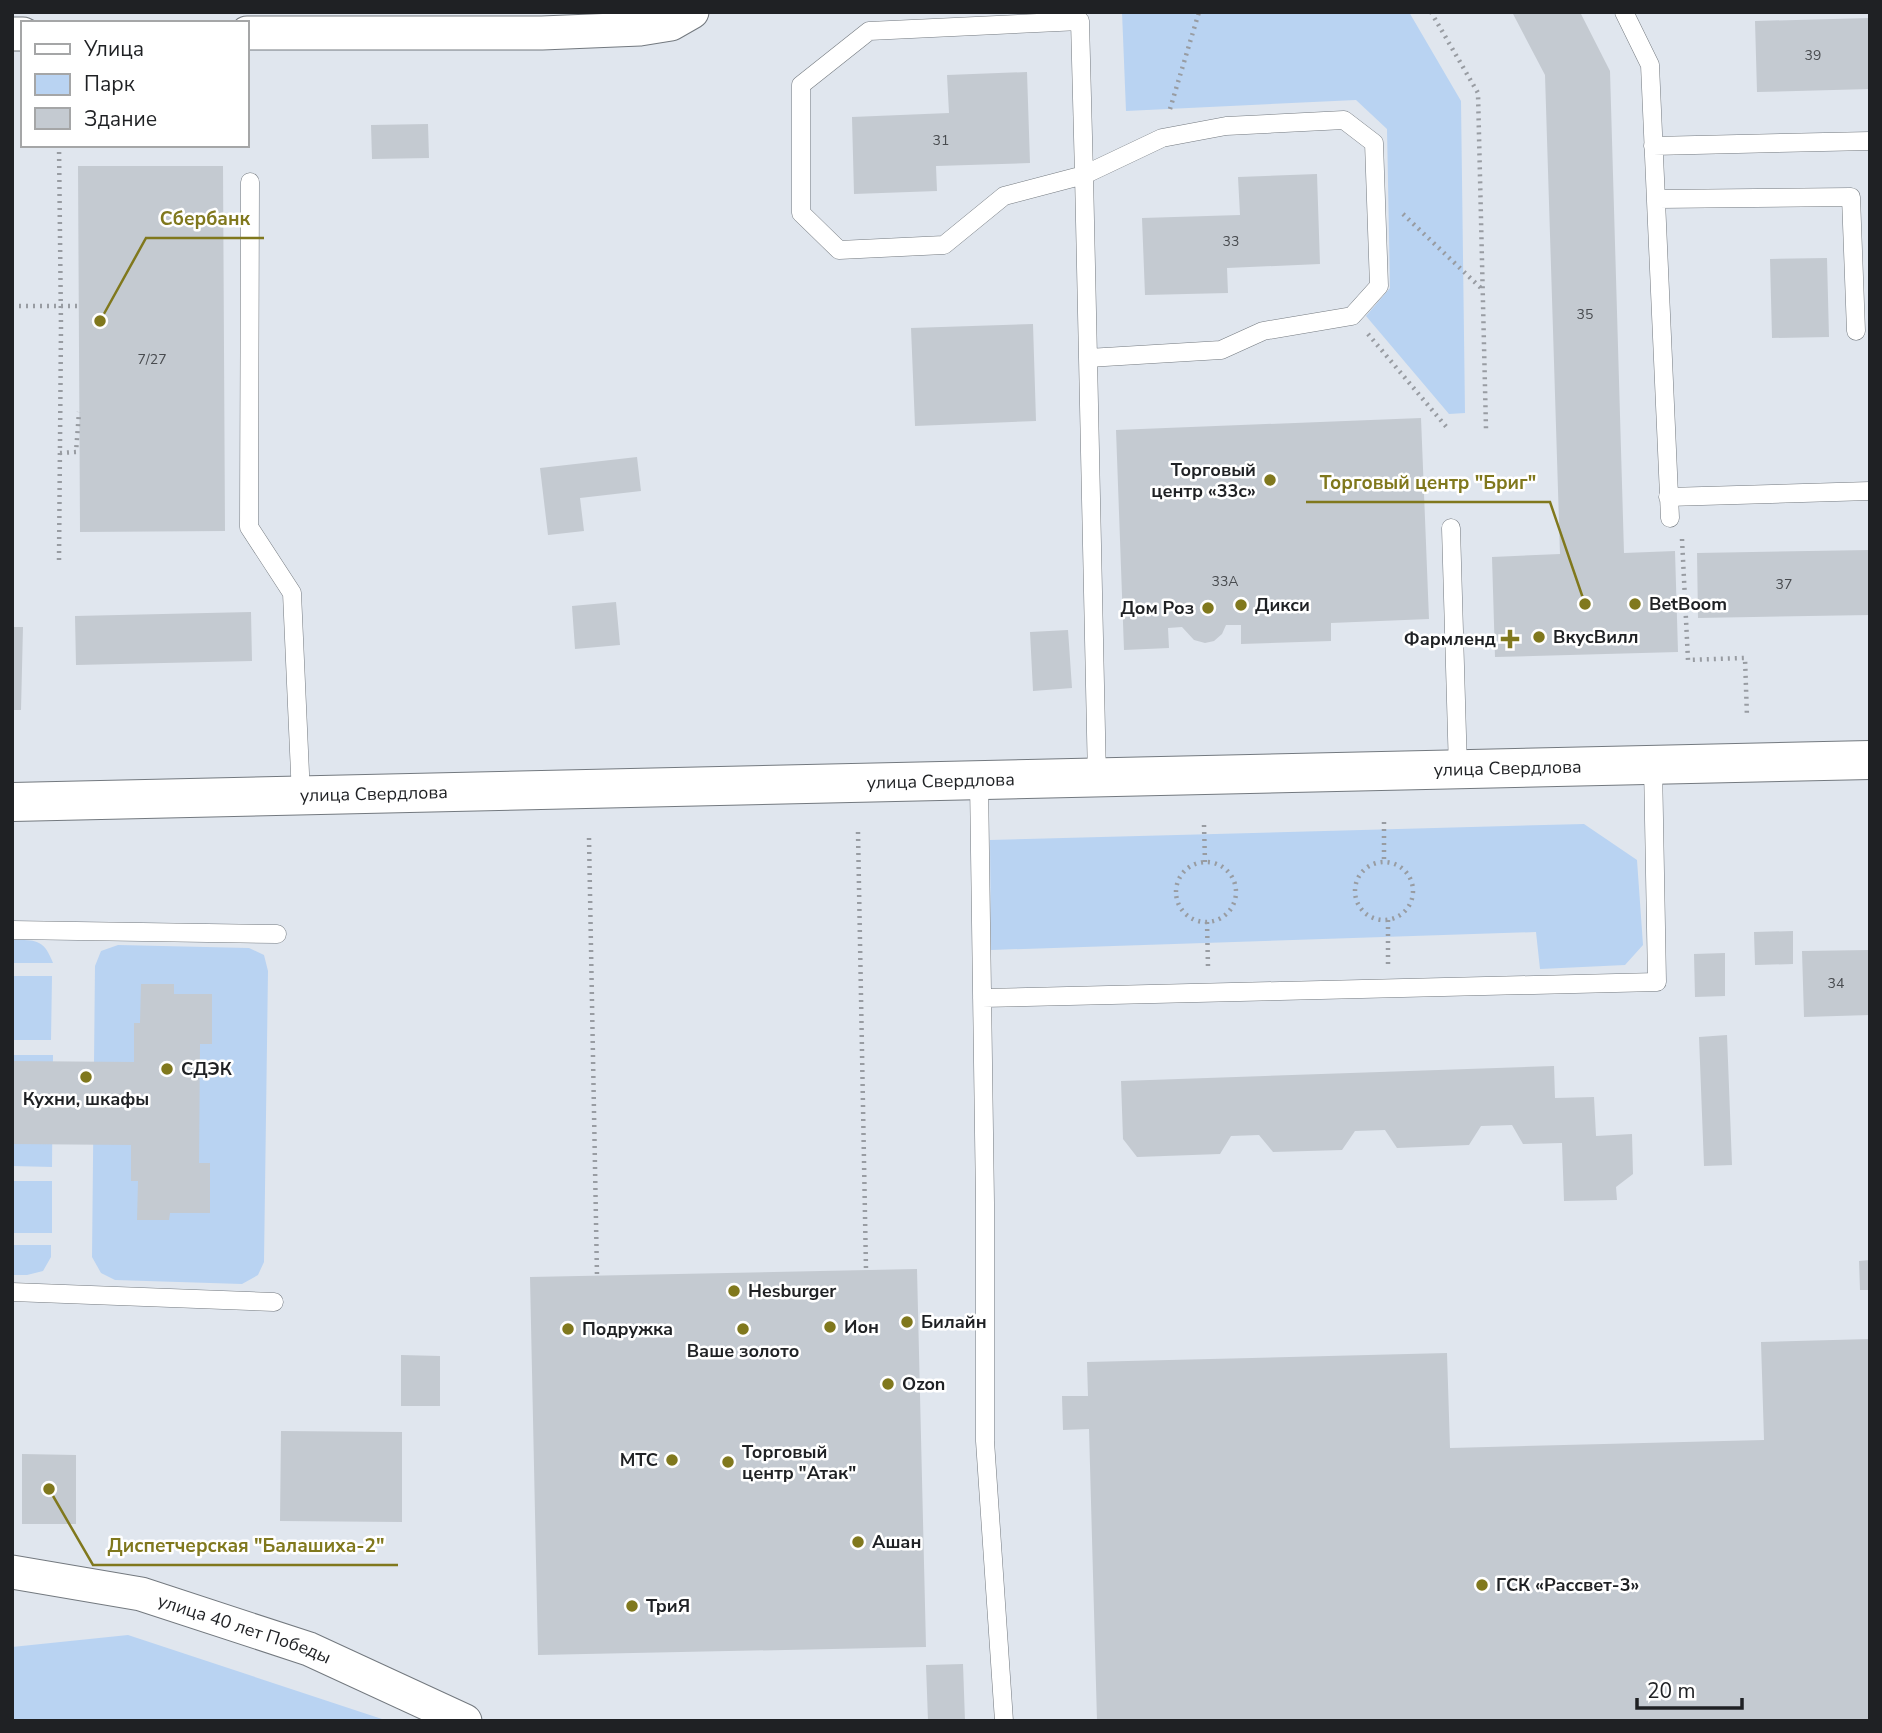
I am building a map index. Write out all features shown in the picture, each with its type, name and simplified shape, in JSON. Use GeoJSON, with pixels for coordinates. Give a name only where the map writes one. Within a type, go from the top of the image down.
{"type":"FeatureCollection","features":[{"type":"Feature","properties":{"kind":"main road","name":"улица Свердлова"},"geometry":{"type":"LineString","coordinates":[[12,803],[1870,760]]}},
{"type":"Feature","properties":{"kind":"street"},"geometry":{"type":"LineString","coordinates":[[248,33],[541,23],[640,29],[671,24],[692,12]]}},
{"type":"Feature","properties":{"kind":"street","name":"улица 40 лет Победы"},"geometry":{"type":"LineString","coordinates":[[12,1572],[141,1594],[283,1640],[309,1649],[466,1721]]}},
{"type":"Feature","properties":{"kind":"lane"},"geometry":{"type":"LineString","coordinates":[[1624,12],[1650,65],[1671,519]]}},
{"type":"Feature","properties":{"kind":"lane"},"geometry":{"type":"LineString","coordinates":[[1088,358],[1221,350],[1263,331],[1352,316],[1379,286],[1374,143],[1344,120],[1226,126],[1162,138],[1084,175],[1004,196],[944,245],[839,250],[802,213],[800,85],[869,30],[948,19],[1080,21],[1084,175],[1097,779]]}},
{"type":"Feature","properties":{"kind":"lane"},"geometry":{"type":"LineString","coordinates":[[1653,146],[1870,141]]}},
{"type":"Feature","properties":{"kind":"lane"},"geometry":{"type":"LineString","coordinates":[[250,182],[249,527],[292,593],[301,796]]}},
{"type":"Feature","properties":{"kind":"lane"},"geometry":{"type":"LineString","coordinates":[[1658,199],[1851,197],[1856,331]]}},
{"type":"Feature","properties":{"kind":"lane"},"geometry":{"type":"LineString","coordinates":[[1668,497],[1870,491]]}},
{"type":"Feature","properties":{"kind":"lane"},"geometry":{"type":"LineString","coordinates":[[1451,528],[1458,770]]}},
{"type":"Feature","properties":{"kind":"lane"},"geometry":{"type":"LineString","coordinates":[[982,998],[1657,982],[1653,765]]}},
{"type":"Feature","properties":{"kind":"lane"},"geometry":{"type":"LineString","coordinates":[[979,781],[985,1203],[985,1441],[1004,1721]]}},
{"type":"Feature","properties":{"kind":"lane"},"geometry":{"type":"LineString","coordinates":[[12,930],[276,934]]}},
{"type":"Feature","properties":{"kind":"lane"},"geometry":{"type":"LineString","coordinates":[[12,1292],[274,1303]]}},
{"type":"Feature","properties":{"kind":"path"},"geometry":{"type":"LineString","coordinates":[[1162,138],[1199,12]]}},
{"type":"Feature","properties":{"kind":"path"},"geometry":{"type":"LineString","coordinates":[[1431,12],[1478,93],[1486,429]]}},
{"type":"Feature","properties":{"kind":"path"},"geometry":{"type":"LineString","coordinates":[[58,147],[59,560]]}},
{"type":"Feature","properties":{"kind":"path"},"geometry":{"type":"LineString","coordinates":[[1375,188],[1484,290]]}},
{"type":"Feature","properties":{"kind":"path"},"geometry":{"type":"LineString","coordinates":[[12,306],[79,306]]}},
{"type":"Feature","properties":{"kind":"path"},"geometry":{"type":"LineString","coordinates":[[1352,316],[1448,430]]}},
{"type":"Feature","properties":{"kind":"path"},"geometry":{"type":"LineString","coordinates":[[60,453],[76,452],[79,412]]}},
{"type":"Feature","properties":{"kind":"path"},"geometry":{"type":"LineString","coordinates":[[1671,519],[1684,542],[1688,660],[1745,658],[1747,717]]}},
{"type":"Feature","properties":{"kind":"path"},"geometry":{"type":"LineString","coordinates":[[1384,822],[1384,862]]}},
{"type":"Feature","properties":{"kind":"path"},"geometry":{"type":"LineString","coordinates":[[1204,825],[1205,863]]}},
{"type":"Feature","properties":{"kind":"path"},"geometry":{"type":"LineString","coordinates":[[858,832],[866,1270]]}},
{"type":"Feature","properties":{"kind":"path"},"geometry":{"type":"LineString","coordinates":[[589,838],[597,1276]]}},
{"type":"Feature","properties":{"kind":"path"},"geometry":{"type":"LineString","coordinates":[[1384,862],[1402,868],[1412,884],[1412,894],[1405,911],[1388,920],[1377,920],[1369,916],[1362,910],[1354,892],[1359,874],[1375,863],[1384,862]]}},
{"type":"Feature","properties":{"kind":"path"},"geometry":{"type":"LineString","coordinates":[[1205,863],[1220,865],[1228,872],[1236,890],[1236,900],[1225,916],[1207,922],[1197,921],[1182,910],[1176,892],[1183,873],[1191,866],[1205,863]]}},
{"type":"Feature","properties":{"kind":"path"},"geometry":{"type":"LineString","coordinates":[[1388,920],[1389,987]]}},
{"type":"Feature","properties":{"kind":"path"},"geometry":{"type":"LineString","coordinates":[[1207,922],[1209,992]]}},
{"type":"Feature","properties":{"kind":"green space"},"geometry":{"type":"Polygon","coordinates":[[[1122,12],[1409,12],[1461,101],[1465,413],[1449,414],[1366,316],[1390,288],[1387,129],[1356,100],[1126,111],[1122,12]]]}},
{"type":"Feature","properties":{"kind":"green space"},"geometry":{"type":"Polygon","coordinates":[[[1584,824],[1637,860],[1643,945],[1625,965],[1540,969],[1536,932],[991,950],[990,840],[1584,824]]]}},
{"type":"Feature","properties":{"kind":"green space"},"geometry":{"type":"Polygon","coordinates":[[[12,940],[38,942],[46,949],[53,963],[12,963],[12,940]]]}},
{"type":"Feature","properties":{"kind":"green space"},"geometry":{"type":"Polygon","coordinates":[[[118,945],[249,948],[264,955],[268,971],[264,1262],[258,1275],[242,1284],[115,1280],[101,1273],[92,1257],[95,966],[101,951],[118,945]]]}},
{"type":"Feature","properties":{"kind":"green space"},"geometry":{"type":"Polygon","coordinates":[[[12,976],[52,976],[51,1040],[12,1040],[12,976]]]}},
{"type":"Feature","properties":{"kind":"green space"},"geometry":{"type":"Polygon","coordinates":[[[12,1055],[53,1055],[52,1167],[12,1166],[12,1055]]]}},
{"type":"Feature","properties":{"kind":"green space"},"geometry":{"type":"Polygon","coordinates":[[[12,1181],[52,1181],[52,1233],[12,1233],[12,1181]]]}},
{"type":"Feature","properties":{"kind":"green space"},"geometry":{"type":"Polygon","coordinates":[[[12,1245],[51,1245],[51,1257],[43,1271],[12,1275],[12,1245]]]}},
{"type":"Feature","properties":{"kind":"green space"},"geometry":{"type":"Polygon","coordinates":[[[128,1635],[388,1721],[12,1721],[12,1647],[128,1635]]]}},
{"type":"Feature","properties":{"kind":"building"},"geometry":{"type":"Polygon","coordinates":[[[1512,12],[1580,12],[1610,71],[1624,553],[1675,551],[1678,652],[1495,657],[1492,557],[1560,554],[1545,75],[1512,12]]]}},
{"type":"Feature","properties":{"kind":"building"},"geometry":{"type":"Polygon","coordinates":[[[1870,18],[1870,89],[1757,92],[1755,21],[1870,18]]]}},
{"type":"Feature","properties":{"kind":"building"},"geometry":{"type":"Polygon","coordinates":[[[1027,72],[1030,163],[936,166],[937,191],[854,194],[852,117],[949,113],[947,75],[1027,72]]]}},
{"type":"Feature","properties":{"kind":"building"},"geometry":{"type":"Polygon","coordinates":[[[428,124],[429,158],[372,159],[371,125],[428,124]]]}},
{"type":"Feature","properties":{"kind":"building"},"geometry":{"type":"Polygon","coordinates":[[[78,166],[223,166],[225,531],[80,532],[78,166]]]}},
{"type":"Feature","properties":{"kind":"building"},"geometry":{"type":"Polygon","coordinates":[[[1317,174],[1320,264],[1227,268],[1228,293],[1145,295],[1142,218],[1240,215],[1238,177],[1317,174]]]}},
{"type":"Feature","properties":{"kind":"building"},"geometry":{"type":"Polygon","coordinates":[[[1827,258],[1829,337],[1772,338],[1770,259],[1827,258]]]}},
{"type":"Feature","properties":{"kind":"building"},"geometry":{"type":"Polygon","coordinates":[[[1033,324],[1036,421],[915,426],[911,328],[1033,324]]]}},
{"type":"Feature","properties":{"kind":"building","name":"Торговый центр «33с»"},"geometry":{"type":"Polygon","coordinates":[[[1421,418],[1429,619],[1331,623],[1331,641],[1241,644],[1241,625],[1226,625],[1222,634],[1214,641],[1205,643],[1194,640],[1182,627],[1168,628],[1169,648],[1124,650],[1116,430],[1421,418]]]}},
{"type":"Feature","properties":{"kind":"building"},"geometry":{"type":"Polygon","coordinates":[[[637,457],[641,491],[580,498],[584,531],[548,535],[540,468],[637,457]]]}},
{"type":"Feature","properties":{"kind":"building"},"geometry":{"type":"Polygon","coordinates":[[[1870,550],[1870,615],[1698,618],[1697,553],[1870,550]]]}},
{"type":"Feature","properties":{"kind":"building"},"geometry":{"type":"Polygon","coordinates":[[[616,602],[620,645],[575,649],[572,606],[616,602]]]}},
{"type":"Feature","properties":{"kind":"building"},"geometry":{"type":"Polygon","coordinates":[[[251,612],[252,661],[76,665],[75,616],[251,612]]]}},
{"type":"Feature","properties":{"kind":"building"},"geometry":{"type":"Polygon","coordinates":[[[12,627],[23,627],[21,710],[12,710],[12,627]]]}},
{"type":"Feature","properties":{"kind":"building"},"geometry":{"type":"Polygon","coordinates":[[[1068,630],[1072,688],[1033,691],[1030,632],[1068,630]]]}},
{"type":"Feature","properties":{"kind":"building"},"geometry":{"type":"Polygon","coordinates":[[[1793,931],[1793,964],[1755,965],[1754,932],[1793,931]]]}},
{"type":"Feature","properties":{"kind":"building"},"geometry":{"type":"Polygon","coordinates":[[[1870,950],[1870,1015],[1804,1017],[1802,951],[1870,950]]]}},
{"type":"Feature","properties":{"kind":"building"},"geometry":{"type":"Polygon","coordinates":[[[1725,953],[1725,996],[1695,997],[1694,954],[1725,953]]]}},
{"type":"Feature","properties":{"kind":"building"},"geometry":{"type":"Polygon","coordinates":[[[141,984],[174,984],[174,994],[212,994],[212,1044],[200,1044],[199,1163],[210,1163],[210,1213],[170,1213],[169,1220],[137,1220],[138,1181],[131,1181],[131,1145],[12,1144],[12,1061],[134,1062],[134,1023],[140,1023],[141,984]]]}},
{"type":"Feature","properties":{"kind":"building"},"geometry":{"type":"Polygon","coordinates":[[[1727,1035],[1732,1165],[1704,1166],[1699,1037],[1727,1035]]]}},
{"type":"Feature","properties":{"kind":"building"},"geometry":{"type":"Polygon","coordinates":[[[1554,1066],[1555,1098],[1594,1097],[1596,1136],[1632,1134],[1633,1174],[1616,1187],[1617,1200],[1564,1201],[1562,1143],[1523,1144],[1512,1125],[1481,1126],[1469,1145],[1397,1148],[1385,1130],[1355,1131],[1342,1150],[1273,1152],[1259,1135],[1231,1136],[1220,1154],[1137,1157],[1123,1139],[1121,1081],[1554,1066]]]}},
{"type":"Feature","properties":{"kind":"building"},"geometry":{"type":"Polygon","coordinates":[[[1870,1260],[1870,1290],[1860,1290],[1859,1261],[1870,1260]]]}},
{"type":"Feature","properties":{"kind":"building","name":"Торговый центр \"Атак\""},"geometry":{"type":"Polygon","coordinates":[[[917,1269],[926,1647],[538,1655],[530,1277],[917,1269]]]}},
{"type":"Feature","properties":{"kind":"building","name":"ГСК «Рассвет-3»"},"geometry":{"type":"Polygon","coordinates":[[[1870,1339],[1870,1721],[1097,1721],[1089,1429],[1063,1430],[1062,1396],[1088,1396],[1087,1362],[1447,1353],[1450,1448],[1764,1440],[1761,1342],[1870,1339]]]}},
{"type":"Feature","properties":{"kind":"building"},"geometry":{"type":"Polygon","coordinates":[[[401,1355],[440,1356],[440,1406],[401,1406],[401,1355]]]}},
{"type":"Feature","properties":{"kind":"building"},"geometry":{"type":"Polygon","coordinates":[[[281,1431],[402,1432],[402,1522],[280,1521],[281,1431]]]}},
{"type":"Feature","properties":{"kind":"building"},"geometry":{"type":"Polygon","coordinates":[[[22,1454],[76,1455],[76,1524],[22,1524],[22,1454]]]}},
{"type":"Feature","properties":{"kind":"building"},"geometry":{"type":"Polygon","coordinates":[[[963,1664],[965,1721],[928,1721],[926,1665],[963,1664]]]}},
{"type":"Feature","properties":{"kind":"place","name":"Сбербанк"},"geometry":{"type":"Point","coordinates":[100,321]}},
{"type":"Feature","properties":{"kind":"place","name":"Торговый центр «33с»"},"geometry":{"type":"Point","coordinates":[1270,480]}},
{"type":"Feature","properties":{"kind":"place","name":"Торговый центр \"Бриг\""},"geometry":{"type":"Point","coordinates":[1585,604]}},
{"type":"Feature","properties":{"kind":"place","name":"BetBoom"},"geometry":{"type":"Point","coordinates":[1635,604]}},
{"type":"Feature","properties":{"kind":"place","name":"Дикси"},"geometry":{"type":"Point","coordinates":[1241,605]}},
{"type":"Feature","properties":{"kind":"place","name":"Дом Роз"},"geometry":{"type":"Point","coordinates":[1208,608]}},
{"type":"Feature","properties":{"kind":"place","name":"ВкусВилл"},"geometry":{"type":"Point","coordinates":[1539,637]}},
{"type":"Feature","properties":{"kind":"place","name":"Фармленд"},"geometry":{"type":"Point","coordinates":[1510,639]}},
{"type":"Feature","properties":{"kind":"place","name":"СДЭК"},"geometry":{"type":"Point","coordinates":[167,1069]}},
{"type":"Feature","properties":{"kind":"place","name":"Кухни, шкафы"},"geometry":{"type":"Point","coordinates":[86,1077]}},
{"type":"Feature","properties":{"kind":"place","name":"Hesburger"},"geometry":{"type":"Point","coordinates":[734,1291]}},
{"type":"Feature","properties":{"kind":"place","name":"Билайн"},"geometry":{"type":"Point","coordinates":[907,1322]}},
{"type":"Feature","properties":{"kind":"place","name":"Ион"},"geometry":{"type":"Point","coordinates":[830,1327]}},
{"type":"Feature","properties":{"kind":"place","name":"Подружка"},"geometry":{"type":"Point","coordinates":[568,1329]}},
{"type":"Feature","properties":{"kind":"place","name":"Ваше золото"},"geometry":{"type":"Point","coordinates":[743,1329]}},
{"type":"Feature","properties":{"kind":"place","name":"Ozon"},"geometry":{"type":"Point","coordinates":[888,1384]}},
{"type":"Feature","properties":{"kind":"place","name":"МТС"},"geometry":{"type":"Point","coordinates":[672,1460]}},
{"type":"Feature","properties":{"kind":"place","name":"Торговый центр \"Атак\""},"geometry":{"type":"Point","coordinates":[728,1462]}},
{"type":"Feature","properties":{"kind":"place","name":"Диспетчерская \"Балашиха-2\""},"geometry":{"type":"Point","coordinates":[49,1489]}},
{"type":"Feature","properties":{"kind":"place","name":"Ашан"},"geometry":{"type":"Point","coordinates":[858,1542]}},
{"type":"Feature","properties":{"kind":"place","name":"ГСК «Рассвет-3»"},"geometry":{"type":"Point","coordinates":[1482,1585]}},
{"type":"Feature","properties":{"kind":"place","name":"ТриЯ"},"geometry":{"type":"Point","coordinates":[632,1606]}}]}
